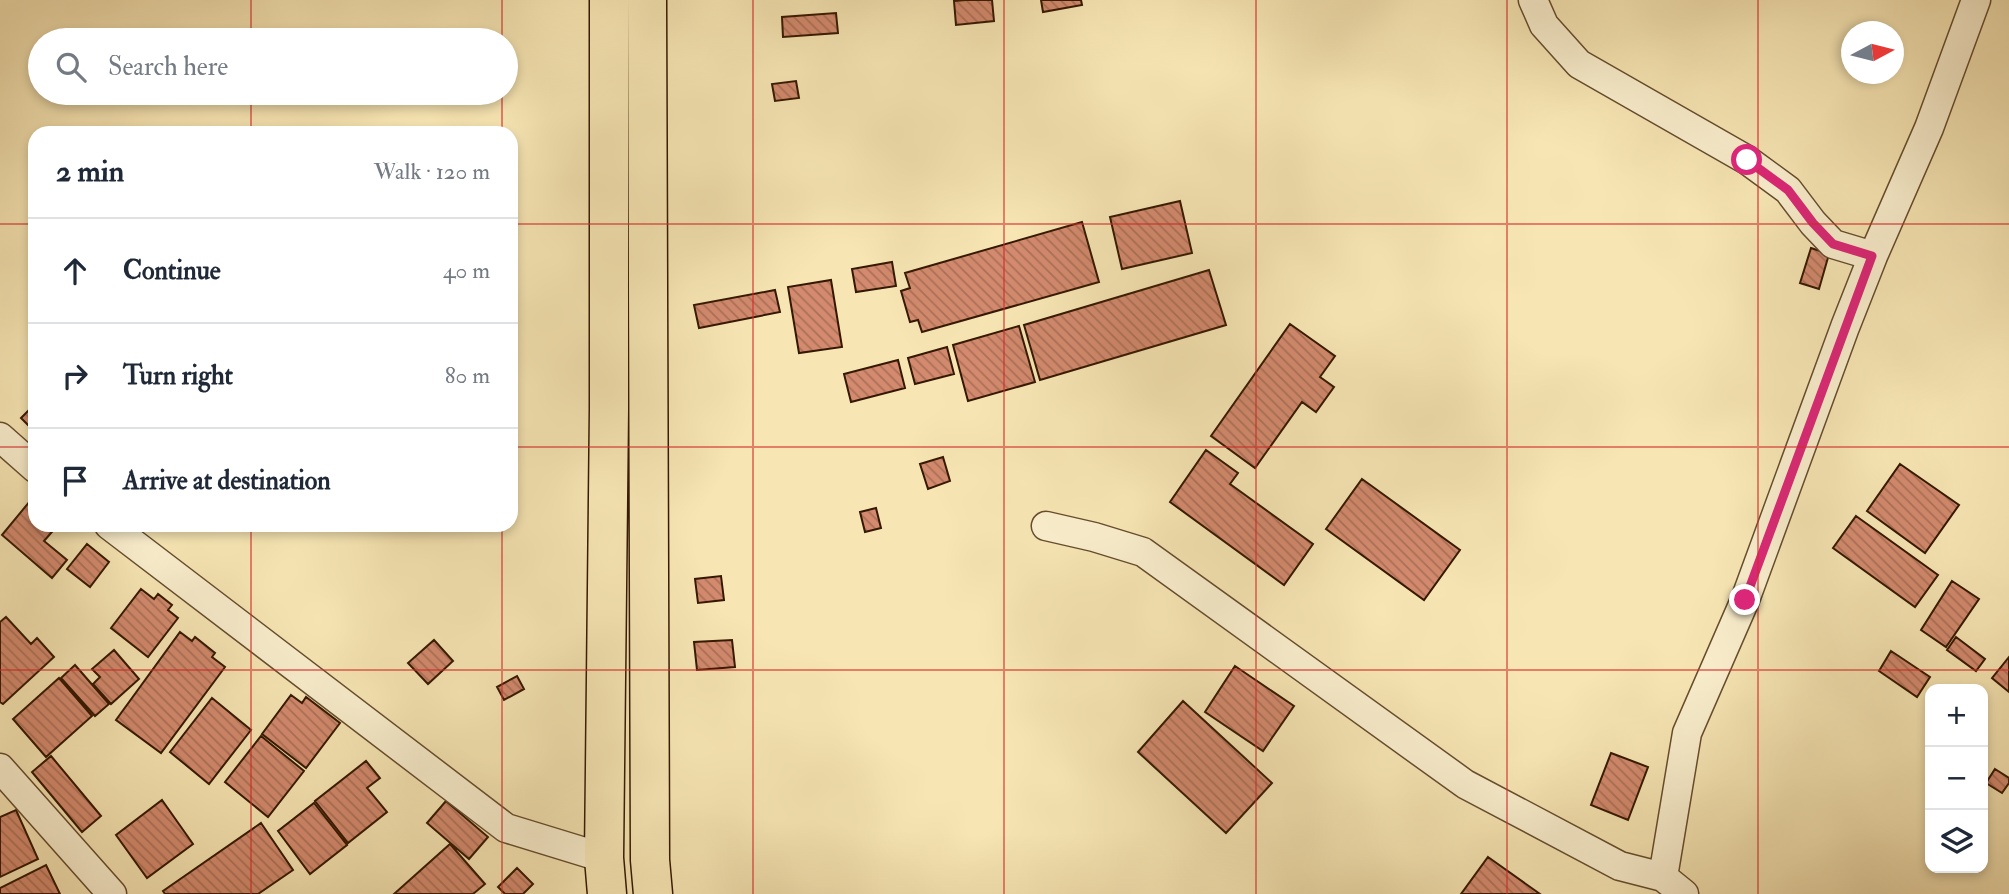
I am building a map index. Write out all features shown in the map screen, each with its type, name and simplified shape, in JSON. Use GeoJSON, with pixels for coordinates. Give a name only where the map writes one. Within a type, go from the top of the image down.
{"type":"FeatureCollection","features":[{"type":"Feature","properties":{"kind":"highway"},"geometry":{"type":"LineString","coordinates":[[605,876],[609,0]]}},
{"type":"Feature","properties":{"kind":"highway"},"geometry":{"type":"LineString","coordinates":[[646,0],[650,846],[653,894]]}},
{"type":"Feature","properties":{"kind":"street"},"geometry":{"type":"LineString","coordinates":[[1533,0],[1544,25],[1579,64],[1747,160],[1788,190],[1833,244],[1872,256]]}},
{"type":"Feature","properties":{"kind":"street"},"geometry":{"type":"LineString","coordinates":[[1046,526],[1143,552],[1465,784],[1620,866],[1673,886],[1687,733],[1745,600],[1872,256],[1929,128],[1976,0]]}},
{"type":"Feature","properties":{"kind":"street"},"geometry":{"type":"LineString","coordinates":[[0,437],[28,462]]}},
{"type":"Feature","properties":{"kind":"street"},"geometry":{"type":"LineString","coordinates":[[118,532],[506,828],[605,876]]}},
{"type":"Feature","properties":{"kind":"street"},"geometry":{"type":"LineString","coordinates":[[0,768],[113,894]]}},
{"type":"Feature","properties":{"kind":"building"},"geometry":{"type":"Polygon","coordinates":[[[992,0],[994,21],[956,25],[954,1],[992,0]]]}},
{"type":"Feature","properties":{"kind":"building"},"geometry":{"type":"Polygon","coordinates":[[[1041,0],[1081,0],[1082,5],[1043,12],[1041,0]]]}},
{"type":"Feature","properties":{"kind":"building"},"geometry":{"type":"Polygon","coordinates":[[[836,13],[838,33],[783,37],[782,17],[836,13]]]}},
{"type":"Feature","properties":{"kind":"building"},"geometry":{"type":"Polygon","coordinates":[[[796,81],[799,98],[775,101],[772,84],[796,81]]]}},
{"type":"Feature","properties":{"kind":"building"},"geometry":{"type":"Polygon","coordinates":[[[1180,201],[1192,253],[1122,269],[1110,217],[1180,201]]]}},
{"type":"Feature","properties":{"kind":"building"},"geometry":{"type":"Polygon","coordinates":[[[1082,222],[1099,282],[922,332],[918,320],[910,322],[901,291],[910,288],[905,273],[1082,222]]]}},
{"type":"Feature","properties":{"kind":"building"},"geometry":{"type":"Polygon","coordinates":[[[1811,248],[1829,254],[1819,289],[1800,283],[1811,248]]]}},
{"type":"Feature","properties":{"kind":"building"},"geometry":{"type":"Polygon","coordinates":[[[892,262],[896,286],[856,292],[852,269],[892,262]]]}},
{"type":"Feature","properties":{"kind":"building"},"geometry":{"type":"Polygon","coordinates":[[[1209,270],[1226,325],[1040,380],[1024,325],[1209,270]]]}},
{"type":"Feature","properties":{"kind":"building"},"geometry":{"type":"Polygon","coordinates":[[[831,280],[842,347],[799,353],[788,287],[831,280]]]}},
{"type":"Feature","properties":{"kind":"building"},"geometry":{"type":"Polygon","coordinates":[[[775,290],[780,312],[699,328],[694,305],[775,290]]]}},
{"type":"Feature","properties":{"kind":"building"},"geometry":{"type":"Polygon","coordinates":[[[1290,324],[1335,356],[1320,377],[1334,387],[1316,412],[1302,402],[1255,468],[1211,436],[1290,324]]]}},
{"type":"Feature","properties":{"kind":"building"},"geometry":{"type":"Polygon","coordinates":[[[1019,326],[1035,382],[968,401],[953,345],[1019,326]]]}},
{"type":"Feature","properties":{"kind":"building"},"geometry":{"type":"Polygon","coordinates":[[[947,347],[954,374],[915,384],[908,358],[947,347]]]}},
{"type":"Feature","properties":{"kind":"building"},"geometry":{"type":"Polygon","coordinates":[[[898,360],[905,388],[851,402],[844,374],[898,360]]]}},
{"type":"Feature","properties":{"kind":"building"},"geometry":{"type":"Polygon","coordinates":[[[28,411],[28,425],[21,418],[28,411]]]}},
{"type":"Feature","properties":{"kind":"building"},"geometry":{"type":"Polygon","coordinates":[[[1206,450],[1238,473],[1230,484],[1313,544],[1284,585],[1170,502],[1206,450]]]}},
{"type":"Feature","properties":{"kind":"building"},"geometry":{"type":"Polygon","coordinates":[[[943,457],[950,481],[928,489],[920,464],[943,457]]]}},
{"type":"Feature","properties":{"kind":"building"},"geometry":{"type":"Polygon","coordinates":[[[1900,464],[1959,505],[1925,553],[1867,511],[1900,464]]]}},
{"type":"Feature","properties":{"kind":"building"},"geometry":{"type":"Polygon","coordinates":[[[1362,479],[1460,550],[1424,600],[1326,529],[1362,479]]]}},
{"type":"Feature","properties":{"kind":"building"},"geometry":{"type":"Polygon","coordinates":[[[28,503],[28,532],[52,532],[44,541],[67,560],[52,578],[2,535],[28,503]]]}},
{"type":"Feature","properties":{"kind":"building"},"geometry":{"type":"Polygon","coordinates":[[[876,508],[881,528],[865,532],[860,512],[876,508]]]}},
{"type":"Feature","properties":{"kind":"building"},"geometry":{"type":"Polygon","coordinates":[[[1856,516],[1938,575],[1915,607],[1833,548],[1856,516]]]}},
{"type":"Feature","properties":{"kind":"building"},"geometry":{"type":"Polygon","coordinates":[[[87,544],[109,562],[90,587],[67,569],[87,544]]]}},
{"type":"Feature","properties":{"kind":"building"},"geometry":{"type":"Polygon","coordinates":[[[721,576],[724,600],[698,603],[695,579],[721,576]]]}},
{"type":"Feature","properties":{"kind":"building"},"geometry":{"type":"Polygon","coordinates":[[[1952,581],[1979,599],[1946,647],[1921,630],[1952,581]]]}},
{"type":"Feature","properties":{"kind":"building"},"geometry":{"type":"Polygon","coordinates":[[[141,589],[154,599],[158,594],[172,605],[168,610],[178,618],[148,657],[111,628],[141,589]]]}},
{"type":"Feature","properties":{"kind":"building"},"geometry":{"type":"Polygon","coordinates":[[[6,617],[31,644],[37,638],[54,657],[3,704],[0,702],[0,622],[6,617]]]}},
{"type":"Feature","properties":{"kind":"building"},"geometry":{"type":"Polygon","coordinates":[[[180,632],[192,641],[195,637],[215,653],[212,657],[225,667],[161,753],[116,720],[180,632]]]}},
{"type":"Feature","properties":{"kind":"building"},"geometry":{"type":"Polygon","coordinates":[[[1956,637],[1985,659],[1976,671],[1947,650],[1956,637]]]}},
{"type":"Feature","properties":{"kind":"building"},"geometry":{"type":"Polygon","coordinates":[[[434,640],[453,661],[428,684],[408,663],[434,640]]]}},
{"type":"Feature","properties":{"kind":"building"},"geometry":{"type":"Polygon","coordinates":[[[732,640],[735,667],[697,670],[694,642],[732,640]]]}},
{"type":"Feature","properties":{"kind":"building"},"geometry":{"type":"Polygon","coordinates":[[[114,650],[139,679],[111,704],[93,684],[100,677],[92,669],[114,650]]]}},
{"type":"Feature","properties":{"kind":"building"},"geometry":{"type":"Polygon","coordinates":[[[1891,651],[1930,677],[1917,697],[1879,671],[1891,651]]]}},
{"type":"Feature","properties":{"kind":"building"},"geometry":{"type":"Polygon","coordinates":[[[2009,657],[2009,692],[1992,678],[2009,657]]]}},
{"type":"Feature","properties":{"kind":"building"},"geometry":{"type":"Polygon","coordinates":[[[75,665],[109,704],[95,716],[61,678],[75,665]]]}},
{"type":"Feature","properties":{"kind":"building"},"geometry":{"type":"Polygon","coordinates":[[[1235,666],[1294,706],[1263,751],[1205,712],[1235,666]]]}},
{"type":"Feature","properties":{"kind":"building"},"geometry":{"type":"Polygon","coordinates":[[[517,676],[524,689],[504,700],[497,687],[517,676]]]}},
{"type":"Feature","properties":{"kind":"building"},"geometry":{"type":"Polygon","coordinates":[[[59,678],[92,716],[46,757],[13,719],[59,678]]]}},
{"type":"Feature","properties":{"kind":"building"},"geometry":{"type":"Polygon","coordinates":[[[291,695],[302,703],[306,697],[340,723],[306,768],[262,734],[291,695]]]}},
{"type":"Feature","properties":{"kind":"building"},"geometry":{"type":"Polygon","coordinates":[[[212,698],[251,730],[209,784],[170,752],[212,698]]]}},
{"type":"Feature","properties":{"kind":"building"},"geometry":{"type":"Polygon","coordinates":[[[1183,701],[1272,783],[1226,833],[1138,752],[1183,701]]]}},
{"type":"Feature","properties":{"kind":"building"},"geometry":{"type":"Polygon","coordinates":[[[261,736],[304,771],[268,817],[225,782],[261,736]]]}},
{"type":"Feature","properties":{"kind":"building"},"geometry":{"type":"Polygon","coordinates":[[[1611,753],[1648,767],[1628,820],[1591,805],[1611,753]]]}},
{"type":"Feature","properties":{"kind":"building"},"geometry":{"type":"Polygon","coordinates":[[[51,756],[101,816],[82,832],[32,772],[51,756]]]}},
{"type":"Feature","properties":{"kind":"building"},"geometry":{"type":"Polygon","coordinates":[[[366,761],[380,778],[367,788],[387,812],[348,843],[315,801],[366,761]]]}},
{"type":"Feature","properties":{"kind":"building"},"geometry":{"type":"Polygon","coordinates":[[[1995,769],[2009,778],[2009,783],[2002,793],[1988,784],[1995,769]]]}},
{"type":"Feature","properties":{"kind":"building"},"geometry":{"type":"Polygon","coordinates":[[[162,800],[193,844],[147,878],[116,835],[162,800]]]}},
{"type":"Feature","properties":{"kind":"building"},"geometry":{"type":"Polygon","coordinates":[[[446,801],[488,837],[469,859],[427,823],[446,801]]]}},
{"type":"Feature","properties":{"kind":"building"},"geometry":{"type":"Polygon","coordinates":[[[314,803],[347,845],[310,874],[278,831],[314,803]]]}},
{"type":"Feature","properties":{"kind":"building"},"geometry":{"type":"Polygon","coordinates":[[[16,810],[38,859],[0,877],[0,817],[16,810]]]}},
{"type":"Feature","properties":{"kind":"building"},"geometry":{"type":"Polygon","coordinates":[[[261,823],[293,870],[258,894],[165,894],[163,891],[261,823]]]}},
{"type":"Feature","properties":{"kind":"building"},"geometry":{"type":"Polygon","coordinates":[[[450,844],[485,884],[473,894],[394,894],[450,844]]]}},
{"type":"Feature","properties":{"kind":"building"},"geometry":{"type":"Polygon","coordinates":[[[1488,857],[1540,894],[1461,894],[1488,857]]]}},
{"type":"Feature","properties":{"kind":"building"},"geometry":{"type":"Polygon","coordinates":[[[46,865],[60,894],[0,894],[0,888],[46,865]]]}},
{"type":"Feature","properties":{"kind":"building"},"geometry":{"type":"Polygon","coordinates":[[[517,868],[533,884],[523,894],[505,894],[498,887],[517,868]]]}},
{"type":"Feature","properties":{"kind":"route"},"geometry":{"type":"LineString","coordinates":[[1745,600],[1872,256],[1833,244],[1788,190],[1747,160]]}}]}
